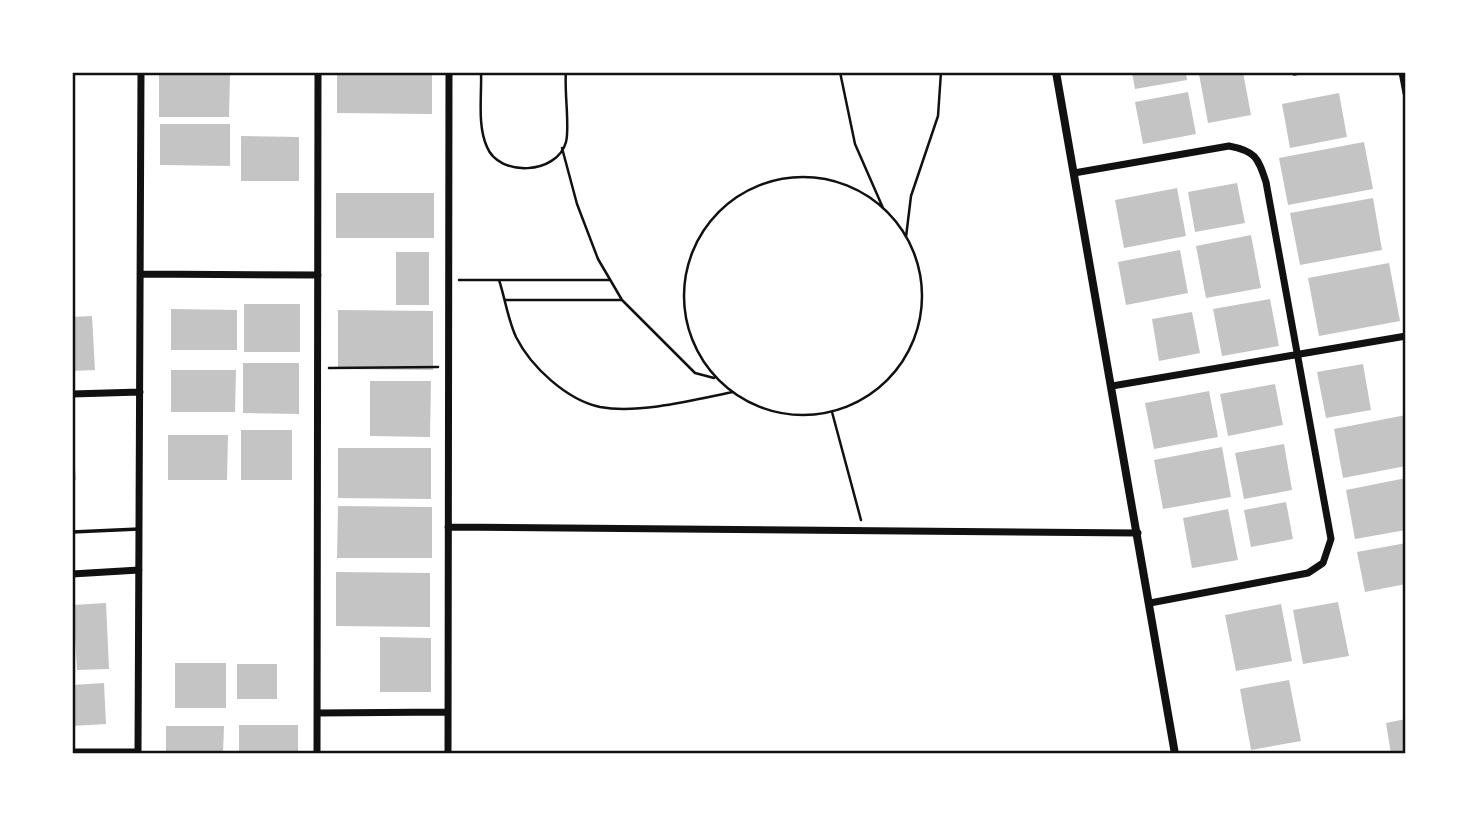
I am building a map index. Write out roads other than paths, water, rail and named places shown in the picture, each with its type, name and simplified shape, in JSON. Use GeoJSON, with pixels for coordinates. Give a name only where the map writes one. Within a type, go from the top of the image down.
{"type":"FeatureCollection","features":[{"type":"Feature","properties":{"kind":"street"},"geometry":{"type":"LineString","coordinates":[[72,752],[138,753],[141,72]]}},
{"type":"Feature","properties":{"kind":"street"},"geometry":{"type":"LineString","coordinates":[[317,754],[318,72]]}},
{"type":"Feature","properties":{"kind":"street"},"geometry":{"type":"LineString","coordinates":[[448,754],[449,72]]}},
{"type":"Feature","properties":{"kind":"street"},"geometry":{"type":"LineString","coordinates":[[1056,72],[1175,754]]}},
{"type":"Feature","properties":{"kind":"street"},"geometry":{"type":"LineString","coordinates":[[1402,72],[1406,93]]}},
{"type":"Feature","properties":{"kind":"street"},"geometry":{"type":"LineString","coordinates":[[1074,173],[1229,146],[1248,149],[1260,163],[1266,182],[1331,539],[1322,563],[1308,573],[1150,603]]}},
{"type":"Feature","properties":{"kind":"street"},"geometry":{"type":"LineString","coordinates":[[140,274],[318,275]]}},
{"type":"Feature","properties":{"kind":"street"},"geometry":{"type":"LineString","coordinates":[[1112,386],[1406,336]]}},
{"type":"Feature","properties":{"kind":"street"},"geometry":{"type":"LineString","coordinates":[[72,394],[140,392]]}},
{"type":"Feature","properties":{"kind":"street"},"geometry":{"type":"LineString","coordinates":[[448,527],[1138,533]]}},
{"type":"Feature","properties":{"kind":"street"},"geometry":{"type":"LineString","coordinates":[[72,574],[139,570]]}},
{"type":"Feature","properties":{"kind":"street"},"geometry":{"type":"LineString","coordinates":[[317,713],[448,712]]}},
{"type":"Feature","properties":{"kind":"lane"},"geometry":{"type":"LineString","coordinates":[[1294,74],[1304,72]]}},
{"type":"Feature","properties":{"kind":"lane"},"geometry":{"type":"LineString","coordinates":[[72,532],[139,529]]}}]}
